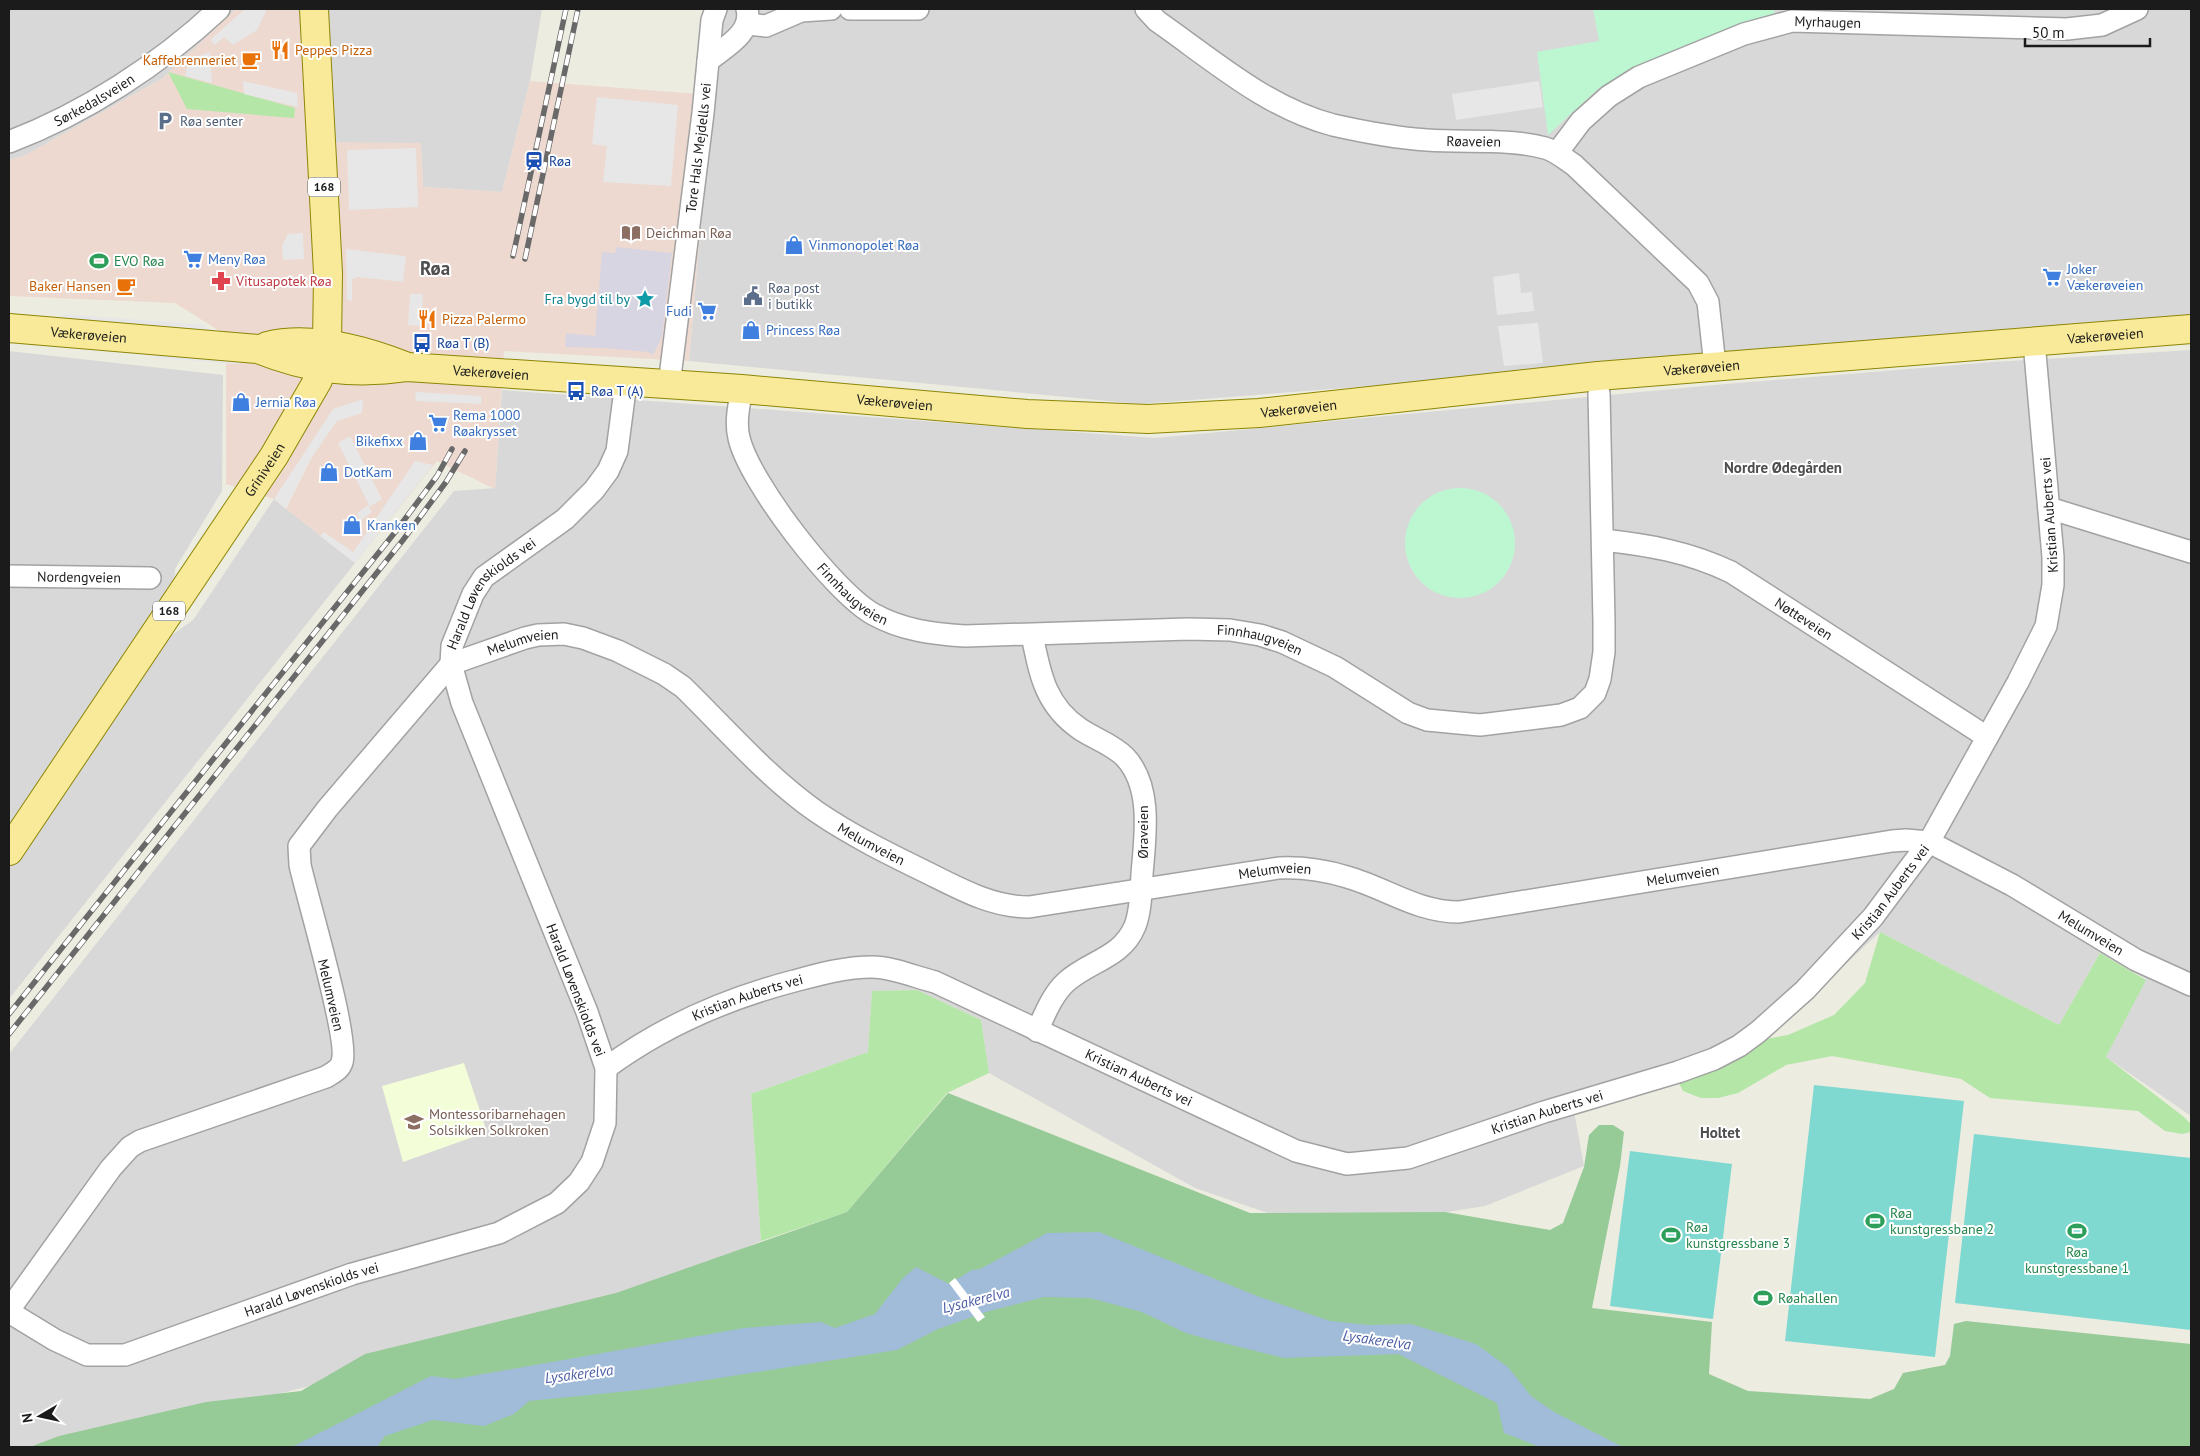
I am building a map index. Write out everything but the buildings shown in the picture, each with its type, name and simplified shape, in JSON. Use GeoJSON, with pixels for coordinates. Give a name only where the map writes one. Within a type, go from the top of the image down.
{"type":"FeatureCollection","features":[{"type":"Feature","properties":{"kind":"main road","name":"Griniveien"},"geometry":{"type":"LineString","coordinates":[[9,851],[274,456],[312,393],[324,356],[328,273],[317,16]]}},
{"type":"Feature","properties":{"kind":"main road","name":"Vækerøveien"},"geometry":{"type":"LineString","coordinates":[[9,328],[258,348],[282,342],[324,356],[357,349],[407,367],[742,389],[1027,414],[1148,419],[1258,413],[1598,376],[2191,329]]}},
{"type":"Feature","properties":{"kind":"street","name":"Sørkedalsveien"},"geometry":{"type":"LineString","coordinates":[[9,142],[66,116],[103,95],[186,38],[219,9]]}},
{"type":"Feature","properties":{"kind":"street","name":"Tore Hals Mejdells vei"},"geometry":{"type":"LineString","coordinates":[[669,385],[712,20],[716,9]]}},
{"type":"Feature","properties":{"kind":"street"},"geometry":{"type":"LineString","coordinates":[[708,61],[737,38],[747,16],[766,26],[801,12],[831,9]]}},
{"type":"Feature","properties":{"kind":"street"},"geometry":{"type":"LineString","coordinates":[[850,9],[918,9]]}},
{"type":"Feature","properties":{"kind":"street","name":"Røaveien"},"geometry":{"type":"LineString","coordinates":[[1146,9],[1158,21],[1269,99],[1309,118],[1370,133],[1426,140],[1526,144],[1546,148],[1557,153],[1574,165],[1698,283],[1708,302],[1715,366]]}},
{"type":"Feature","properties":{"kind":"street","name":"Myrhaugen"},"geometry":{"type":"LineString","coordinates":[[1557,153],[1581,121],[1609,96],[1639,77],[1791,15],[2067,29],[2102,25],[2137,9]]}},
{"type":"Feature","properties":{"kind":"street","name":"Kristian Auberts vei"},"geometry":{"type":"LineString","coordinates":[[606,1068],[633,1048],[688,1017],[750,992],[836,969],[874,967],[935,982],[1296,1151],[1347,1164],[1408,1158],[1544,1112],[1669,1075],[1714,1059],[1739,1046],[1784,1011],[1873,917],[1929,842],[2018,682],[2046,626],[2053,585],[2049,508],[2034,342]]}},
{"type":"Feature","properties":{"kind":"street","name":"Harald Løvenskiolds vei"},"geometry":{"type":"LineString","coordinates":[[9,1311],[54,1340],[87,1355],[125,1355],[352,1274],[499,1233],[556,1203],[579,1182],[592,1162],[605,1123],[606,1068],[587,1012],[462,703],[451,664],[452,646],[473,594],[484,577],[565,519],[594,490],[608,472],[617,451],[626,382]]}},
{"type":"Feature","properties":{"kind":"street","name":"Finnhaugveien"},"geometry":{"type":"LineString","coordinates":[[742,389],[738,418],[739,438],[757,479],[804,546],[832,579],[850,598],[873,614],[903,627],[931,634],[1032,635],[1188,629],[1230,630],[1260,634],[1282,642],[1335,667],[1390,704],[1427,720],[1480,726],[1561,715],[1580,708],[1588,701],[1600,679],[1604,652],[1599,393]]}},
{"type":"Feature","properties":{"kind":"street"},"geometry":{"type":"LineString","coordinates":[[2049,508],[2191,552]]}},
{"type":"Feature","properties":{"kind":"street","name":"Nøtteveien"},"geometry":{"type":"LineString","coordinates":[[1603,540],[1669,549],[1692,555],[1731,572],[1987,737]]}},
{"type":"Feature","properties":{"kind":"street","name":"Nordengveien"},"geometry":{"type":"LineString","coordinates":[[9,576],[150,578]]}},
{"type":"Feature","properties":{"kind":"street","name":"Melumveien"},"geometry":{"type":"LineString","coordinates":[[9,1311],[106,1175],[130,1147],[159,1134],[326,1077],[338,1069],[343,1057],[339,1024],[300,865],[299,846],[327,809],[451,664],[510,642],[538,635],[564,634],[583,638],[618,650],[664,674],[683,687],[788,789],[816,811],[849,832],[966,892],[997,904],[1029,907],[1279,868],[1303,867],[1349,877],[1422,908],[1443,912],[1460,912],[1906,840],[1929,842],[2019,889],[2136,960],[2191,985]]}},
{"type":"Feature","properties":{"kind":"street","name":"Øraveien"},"geometry":{"type":"LineString","coordinates":[[1032,635],[1039,673],[1050,699],[1062,714],[1080,729],[1120,753],[1135,774],[1142,793],[1146,820],[1141,889],[1135,926],[1124,943],[1110,957],[1066,982],[1050,1003],[1037,1030]]}},
{"type":"Feature","properties":{"kind":"shaded area"},"geometry":{"type":"Polygon","coordinates":[[[9,9],[236,9],[163,78],[24,156],[9,160],[9,9]]]}},
{"type":"Feature","properties":{"kind":"shaded area"},"geometry":{"type":"Polygon","coordinates":[[[236,9],[305,9],[310,142],[421,143],[423,187],[502,192],[530,81],[712,95],[689,361],[504,351],[495,489],[437,461],[355,563],[274,499],[226,484],[226,335],[175,303],[9,296],[9,160],[24,156],[163,78],[236,9]]]}},
{"type":"Feature","properties":{"kind":"shaded area"},"geometry":{"type":"Polygon","coordinates":[[[245,9],[267,9],[257,30],[233,45],[224,37],[215,45],[210,40],[245,9]]]}},
{"type":"Feature","properties":{"kind":"shaded area"},"geometry":{"type":"Polygon","coordinates":[[[305,9],[542,9],[530,81],[502,192],[423,187],[421,144],[310,142],[305,9]]]}},
{"type":"Feature","properties":{"kind":"shaded area"},"geometry":{"type":"Polygon","coordinates":[[[724,9],[2191,9],[2191,322],[1140,404],[689,361],[712,95],[724,9]]]}},
{"type":"Feature","properties":{"kind":"shaded area"},"geometry":{"type":"Polygon","coordinates":[[[1593,9],[1774,9],[1775,18],[1737,27],[1638,66],[1599,88],[1548,135],[1537,52],[1599,41],[1593,9]]]}},
{"type":"Feature","properties":{"kind":"shaded area"},"geometry":{"type":"Polygon","coordinates":[[[210,52],[212,83],[185,76],[189,60],[210,52]]]}},
{"type":"Feature","properties":{"kind":"shaded area"},"geometry":{"type":"Polygon","coordinates":[[[243,81],[297,93],[298,107],[244,94],[243,81]]]}},
{"type":"Feature","properties":{"kind":"shaded area"},"geometry":{"type":"Polygon","coordinates":[[[1539,81],[1543,107],[1456,120],[1452,94],[1539,81]]]}},
{"type":"Feature","properties":{"kind":"shaded area"},"geometry":{"type":"Polygon","coordinates":[[[597,97],[678,105],[671,186],[603,182],[607,146],[592,144],[597,97]]]}},
{"type":"Feature","properties":{"kind":"shaded area"},"geometry":{"type":"Polygon","coordinates":[[[416,148],[418,207],[349,210],[347,150],[416,148]]]}},
{"type":"Feature","properties":{"kind":"shaded area"},"geometry":{"type":"Polygon","coordinates":[[[303,233],[304,259],[283,260],[282,246],[288,234],[303,233]]]}},
{"type":"Feature","properties":{"kind":"shaded area"},"geometry":{"type":"Polygon","coordinates":[[[616,247],[672,253],[662,337],[653,355],[648,352],[604,348],[565,347],[566,333],[595,336],[602,252],[615,253],[616,247]]]}},
{"type":"Feature","properties":{"kind":"shaded area"},"geometry":{"type":"Polygon","coordinates":[[[346,249],[406,256],[403,282],[358,277],[352,279],[352,301],[347,300],[346,249]]]}},
{"type":"Feature","properties":{"kind":"shaded area"},"geometry":{"type":"Polygon","coordinates":[[[1519,273],[1521,293],[1532,292],[1534,311],[1497,315],[1493,277],[1519,273]]]}},
{"type":"Feature","properties":{"kind":"shaded area"},"geometry":{"type":"Polygon","coordinates":[[[410,294],[423,294],[421,326],[408,325],[410,294]]]}},
{"type":"Feature","properties":{"kind":"shaded area"},"geometry":{"type":"Polygon","coordinates":[[[65,314],[204,325],[212,332],[59,319],[65,314]]]}},
{"type":"Feature","properties":{"kind":"shaded area"},"geometry":{"type":"Polygon","coordinates":[[[1538,323],[1543,363],[1504,366],[1498,326],[1538,323]]]}},
{"type":"Feature","properties":{"kind":"shaded area"},"geometry":{"type":"Polygon","coordinates":[[[2191,350],[2191,1116],[2106,1057],[2146,979],[2100,953],[2059,1025],[1880,932],[1803,1004],[1749,1033],[1706,1050],[1571,1095],[1584,1166],[1485,1206],[1323,1232],[1195,1188],[989,1073],[981,1020],[917,990],[872,991],[868,1052],[751,1094],[761,1241],[581,1318],[119,1434],[38,1447],[9,1447],[9,1054],[454,491],[495,488],[502,390],[1155,438],[1725,384],[1993,362],[2191,350]]]}},
{"type":"Feature","properties":{"kind":"shaded area"},"geometry":{"type":"Polygon","coordinates":[[[9,351],[223,375],[222,491],[175,569],[172,635],[193,620],[274,499],[355,563],[9,999],[9,351]]]}},
{"type":"Feature","properties":{"kind":"shaded area"},"geometry":{"type":"Polygon","coordinates":[[[151,351],[247,359],[238,364],[157,358],[151,351]]]}},
{"type":"Feature","properties":{"kind":"shaded area"},"geometry":{"type":"Polygon","coordinates":[[[416,392],[481,396],[481,404],[415,401],[416,392]]]}},
{"type":"Feature","properties":{"kind":"shaded area"},"geometry":{"type":"Polygon","coordinates":[[[363,399],[362,413],[337,421],[312,457],[286,509],[274,499],[333,409],[363,399]]]}},
{"type":"Feature","properties":{"kind":"shaded area"},"geometry":{"type":"Polygon","coordinates":[[[350,436],[382,499],[369,507],[372,512],[360,521],[357,513],[369,505],[338,443],[350,436]]]}},
{"type":"Feature","properties":{"kind":"shaded area"},"geometry":{"type":"Polygon","coordinates":[[[415,461],[433,465],[355,563],[320,536],[324,532],[353,552],[415,461]]]}},
{"type":"Feature","properties":{"kind":"shaded area"},"geometry":{"type":"Polygon","coordinates":[[[1460,488],[1481,492],[1499,504],[1511,522],[1515,543],[1511,564],[1499,582],[1481,594],[1460,598],[1439,594],[1421,582],[1409,564],[1405,543],[1409,522],[1421,504],[1439,492],[1460,488]]]}},
{"type":"Feature","properties":{"kind":"shaded area"},"geometry":{"type":"Polygon","coordinates":[[[464,1063],[487,1132],[403,1162],[382,1086],[464,1063]]]}},
{"type":"Feature","properties":{"kind":"shaded area","name":"Røa kunstgressbane 2"},"geometry":{"type":"Polygon","coordinates":[[[1814,1085],[1964,1101],[1935,1357],[1785,1341],[1814,1085]]]}},
{"type":"Feature","properties":{"kind":"shaded area","name":"Røa kunstgressbane 1"},"geometry":{"type":"Polygon","coordinates":[[[1974,1134],[2191,1158],[2191,1330],[1955,1303],[1974,1134]]]}},
{"type":"Feature","properties":{"kind":"shaded area","name":"Røa kunstgressbane 3"},"geometry":{"type":"Polygon","coordinates":[[[1630,1151],[1732,1164],[1713,1319],[1610,1306],[1630,1151]]]}},
{"type":"Feature","properties":{"kind":"green space"},"geometry":{"type":"Polygon","coordinates":[[[168,72],[295,108],[294,118],[187,109],[168,72]]]}},
{"type":"Feature","properties":{"kind":"green space"},"geometry":{"type":"Polygon","coordinates":[[[1880,932],[2059,1025],[2100,953],[2146,980],[2106,1057],[2184,1117],[2191,1124],[2191,1132],[2182,1134],[2165,1131],[2138,1111],[1990,1098],[1961,1079],[1832,1056],[1786,1065],[1738,1093],[1718,1098],[1701,1098],[1683,1091],[1679,1083],[1766,1039],[1788,1035],[1834,1015],[1865,983],[1880,932]]]}},
{"type":"Feature","properties":{"kind":"green space"},"geometry":{"type":"Polygon","coordinates":[[[917,990],[981,1020],[989,1073],[947,1093],[847,1212],[761,1241],[751,1094],[868,1052],[872,991],[917,990]]]}},
{"type":"Feature","properties":{"kind":"green space"},"geometry":{"type":"Polygon","coordinates":[[[948,1093],[1250,1213],[1445,1212],[1550,1230],[1563,1223],[1584,1167],[1589,1135],[1599,1125],[1613,1125],[1624,1132],[1620,1166],[1592,1308],[1712,1322],[1709,1374],[1748,1391],[1870,1399],[1894,1389],[1903,1373],[1945,1365],[1950,1356],[1954,1324],[1966,1321],[2191,1344],[2191,1447],[30,1447],[59,1436],[206,1402],[301,1391],[365,1354],[616,1293],[847,1212],[948,1093]]]}},
{"type":"Feature","properties":{"kind":"water","name":"Lysakerelva"},"geometry":{"type":"Polygon","coordinates":[[[1099,1232],[1257,1296],[1330,1321],[1369,1325],[1411,1324],[1476,1344],[1508,1367],[1531,1396],[1554,1412],[1623,1447],[1540,1447],[1504,1433],[1497,1403],[1398,1354],[1284,1358],[1186,1333],[1142,1312],[1090,1298],[1044,1297],[986,1312],[938,1329],[897,1350],[649,1389],[529,1401],[514,1414],[484,1426],[433,1420],[385,1436],[377,1447],[292,1447],[431,1376],[455,1379],[744,1328],[821,1322],[835,1328],[875,1314],[903,1278],[916,1267],[949,1284],[972,1270],[980,1269],[1047,1233],[1099,1232]]]}},
{"type":"Feature","properties":{"kind":"pier"},"geometry":{"type":"Polygon","coordinates":[[[955,1278],[985,1317],[978,1322],[949,1283],[955,1278]]]}},
{"type":"Feature","properties":{"kind":"railway"},"geometry":{"type":"LineString","coordinates":[[513,256],[566,9]]}},
{"type":"Feature","properties":{"kind":"railway"},"geometry":{"type":"LineString","coordinates":[[525,259],[578,9]]}},
{"type":"Feature","properties":{"kind":"railway"},"geometry":{"type":"LineString","coordinates":[[9,1014],[396,531],[437,476],[452,449]]}},
{"type":"Feature","properties":{"kind":"railway"},"geometry":{"type":"LineString","coordinates":[[9,1034],[403,540],[446,482],[465,451]]}},
{"type":"Feature","properties":{"kind":"place","name":"Peppes Pizza"},"geometry":{"type":"Point","coordinates":[280,50]}},
{"type":"Feature","properties":{"kind":"place","name":"Kaffebrenneriet"},"geometry":{"type":"Point","coordinates":[251,60]}},
{"type":"Feature","properties":{"kind":"place","name":"Røa senter"},"geometry":{"type":"Point","coordinates":[165,121]}},
{"type":"Feature","properties":{"kind":"place","name":"Røa"},"geometry":{"type":"Point","coordinates":[534,161]}},
{"type":"Feature","properties":{"kind":"place","name":"Deichman Røa"},"geometry":{"type":"Point","coordinates":[631,233]}},
{"type":"Feature","properties":{"kind":"place","name":"Vinmonopolet Røa"},"geometry":{"type":"Point","coordinates":[794,245]}},
{"type":"Feature","properties":{"kind":"place","name":"Meny Røa"},"geometry":{"type":"Point","coordinates":[193,259]}},
{"type":"Feature","properties":{"kind":"place","name":"EVO Røa"},"geometry":{"type":"Point","coordinates":[99,261]}},
{"type":"Feature","properties":{"kind":"place","name":"Joker Vækerøveien"},"geometry":{"type":"Point","coordinates":[2052,277]}},
{"type":"Feature","properties":{"kind":"place","name":"Vitusapotek Røa"},"geometry":{"type":"Point","coordinates":[221,281]}},
{"type":"Feature","properties":{"kind":"place","name":"Baker Hansen"},"geometry":{"type":"Point","coordinates":[126,286]}},
{"type":"Feature","properties":{"kind":"place","name":"Røa post i butikk"},"geometry":{"type":"Point","coordinates":[753,296]}},
{"type":"Feature","properties":{"kind":"place","name":"Fra bygd til by"},"geometry":{"type":"Point","coordinates":[645,299]}},
{"type":"Feature","properties":{"kind":"place","name":"Fudi"},"geometry":{"type":"Point","coordinates":[707,311]}},
{"type":"Feature","properties":{"kind":"place","name":"Pizza Palermo"},"geometry":{"type":"Point","coordinates":[427,319]}},
{"type":"Feature","properties":{"kind":"place","name":"Princess Røa"},"geometry":{"type":"Point","coordinates":[751,330]}},
{"type":"Feature","properties":{"kind":"place","name":"Røa T (B)"},"geometry":{"type":"Point","coordinates":[422,343]}},
{"type":"Feature","properties":{"kind":"place","name":"Røa T (A)"},"geometry":{"type":"Point","coordinates":[576,391]}},
{"type":"Feature","properties":{"kind":"place","name":"Jernia Røa"},"geometry":{"type":"Point","coordinates":[241,402]}},
{"type":"Feature","properties":{"kind":"place","name":"Rema 1000 Røakrysset"},"geometry":{"type":"Point","coordinates":[438,423]}},
{"type":"Feature","properties":{"kind":"place","name":"Bikefixx"},"geometry":{"type":"Point","coordinates":[418,441]}},
{"type":"Feature","properties":{"kind":"place","name":"DotKam"},"geometry":{"type":"Point","coordinates":[329,472]}},
{"type":"Feature","properties":{"kind":"place","name":"Kranken"},"geometry":{"type":"Point","coordinates":[352,525]}},
{"type":"Feature","properties":{"kind":"place","name":"Montessoribarnehagen Solsikken Solkroken"},"geometry":{"type":"Point","coordinates":[414,1122]}},
{"type":"Feature","properties":{"kind":"place","name":"Røa kunstgressbane 2"},"geometry":{"type":"Point","coordinates":[1875,1221]}},
{"type":"Feature","properties":{"kind":"place","name":"Røa kunstgressbane 1"},"geometry":{"type":"Point","coordinates":[2077,1231]}},
{"type":"Feature","properties":{"kind":"place","name":"Røa kunstgressbane 3"},"geometry":{"type":"Point","coordinates":[1671,1235]}},
{"type":"Feature","properties":{"kind":"place","name":"Røahallen"},"geometry":{"type":"Point","coordinates":[1763,1298]}},
{"type":"Feature","properties":{"kind":"district","name":"Røa"},"geometry":{"type":"Point","coordinates":[435,268]}},
{"type":"Feature","properties":{"kind":"district","name":"Nordre Ødegården"},"geometry":{"type":"Point","coordinates":[1783,468]}},
{"type":"Feature","properties":{"kind":"district","name":"Holtet"},"geometry":{"type":"Point","coordinates":[1720,1133]}}]}
